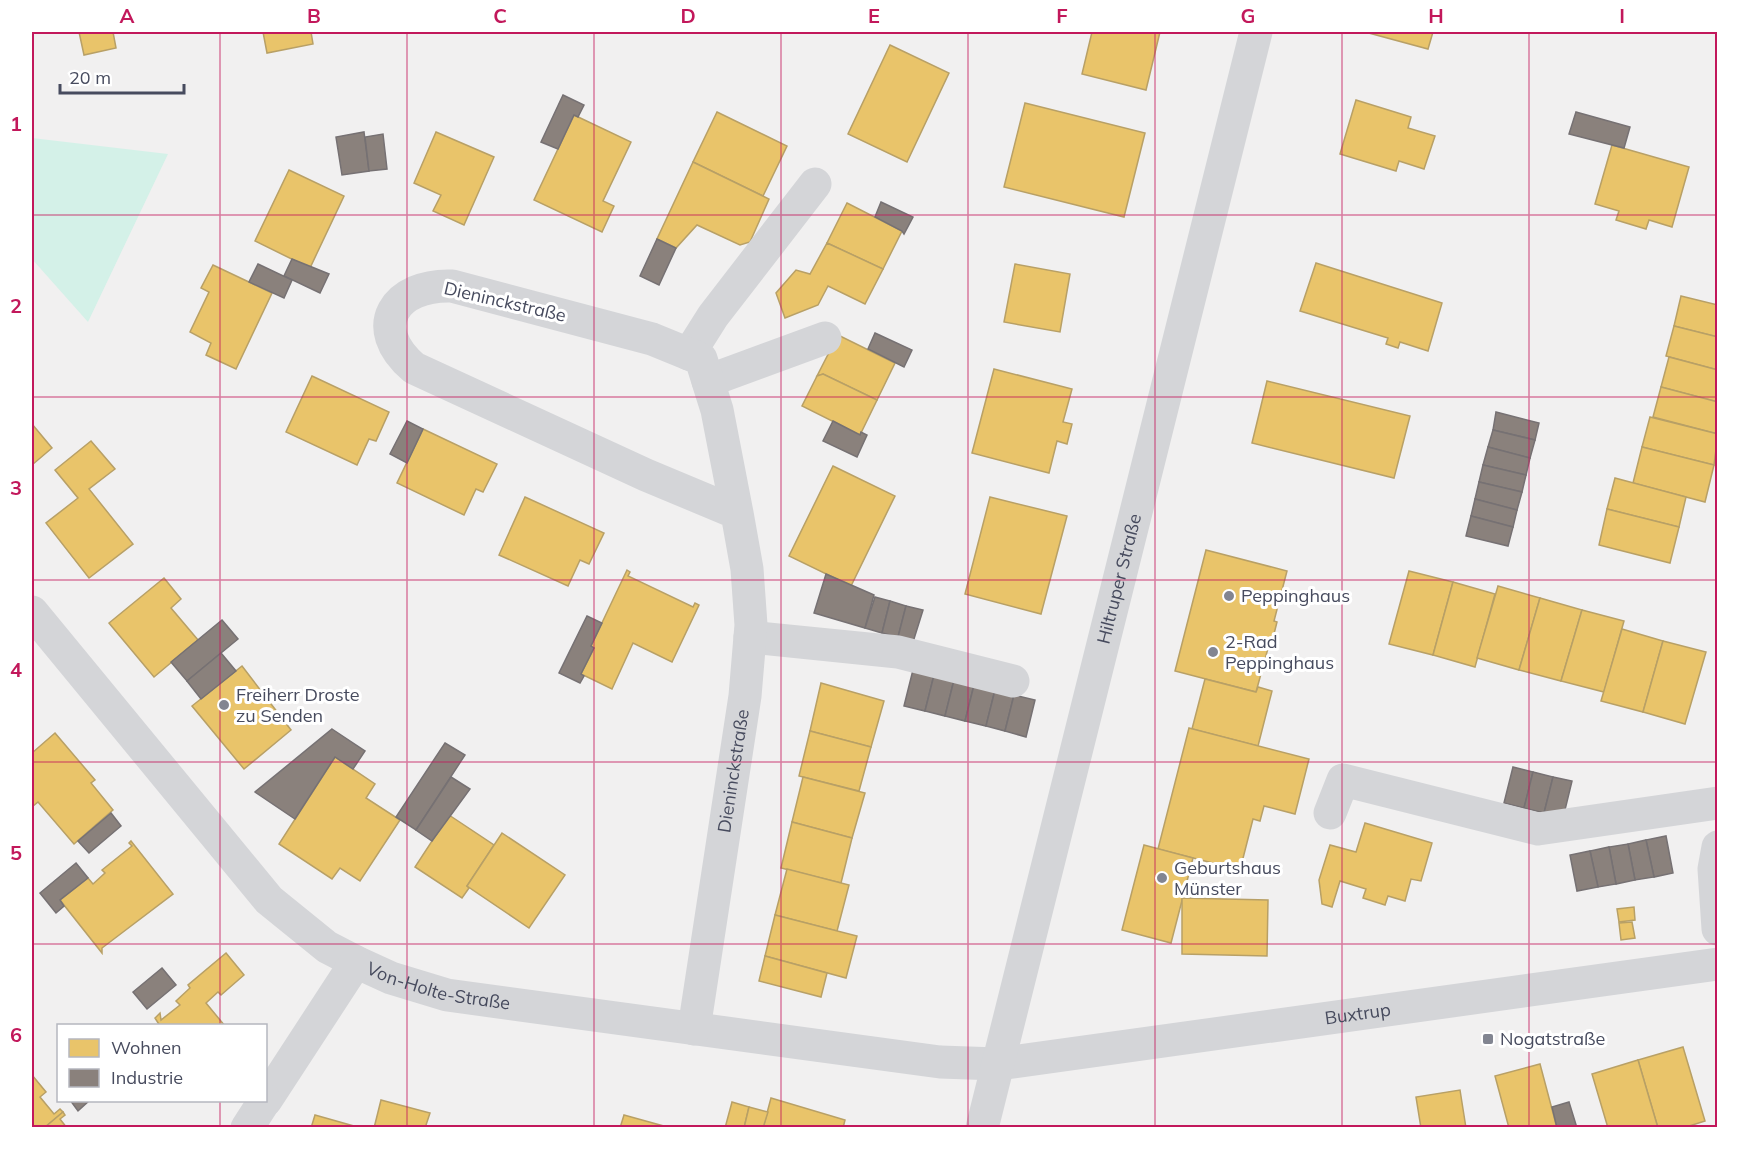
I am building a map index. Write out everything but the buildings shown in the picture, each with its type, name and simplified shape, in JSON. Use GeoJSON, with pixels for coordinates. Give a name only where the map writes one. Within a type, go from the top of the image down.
{"type":"FeatureCollection","features":[{"type":"Feature","properties":{"kind":"street","name":"Hiltruper Straße"},"geometry":{"type":"LineString","coordinates":[[982,1128],[1256,32]]}},
{"type":"Feature","properties":{"kind":"street"},"geometry":{"type":"LineString","coordinates":[[689,354],[713,316],[815,184]]}},
{"type":"Feature","properties":{"kind":"street","name":"Dieninckstraße"},"geometry":{"type":"LineString","coordinates":[[694,1029],[745,696],[750,638],[747,569],[737,513],[717,410],[701,359],[652,339],[452,286],[431,285],[416,290],[395,307],[390,321],[390,333],[401,357],[414,368],[646,475],[737,513]]}},
{"type":"Feature","properties":{"kind":"street"},"geometry":{"type":"LineString","coordinates":[[708,381],[825,338]]}},
{"type":"Feature","properties":{"kind":"street","name":"Von-Holte-Straße"},"geometry":{"type":"LineString","coordinates":[[32,612],[269,900],[327,947],[356,962],[391,978],[447,995],[940,1062],[998,1064]]}},
{"type":"Feature","properties":{"kind":"street"},"geometry":{"type":"LineString","coordinates":[[750,638],[898,652],[1013,681]]}},
{"type":"Feature","properties":{"kind":"street"},"geometry":{"type":"LineString","coordinates":[[1329,813],[1343,780],[1538,829],[1718,802]]}},
{"type":"Feature","properties":{"kind":"street"},"geometry":{"type":"LineString","coordinates":[[1718,847],[1714,869],[1718,928]]}},
{"type":"Feature","properties":{"kind":"street"},"geometry":{"type":"LineString","coordinates":[[267,1097],[356,962]]}},
{"type":"Feature","properties":{"kind":"street","name":"Buxtrup"},"geometry":{"type":"LineString","coordinates":[[998,1064],[1718,964]]}},
{"type":"Feature","properties":{"kind":"street"},"geometry":{"type":"LineString","coordinates":[[247,1128],[264,1102]]}},
{"type":"Feature","properties":{"kind":"green space"},"geometry":{"type":"Polygon","coordinates":[[[32,138],[168,154],[88,322],[32,259],[32,138]]]}},
{"type":"Feature","properties":{"kind":"place","name":"Peppinghaus"},"geometry":{"type":"Point","coordinates":[1229,596]}},
{"type":"Feature","properties":{"kind":"place","name":"2-Rad Peppinghaus"},"geometry":{"type":"Point","coordinates":[1213,652]}},
{"type":"Feature","properties":{"kind":"place","name":"Freiherr Droste zu Senden"},"geometry":{"type":"Point","coordinates":[224,705]}},
{"type":"Feature","properties":{"kind":"place","name":"Geburtshaus Münster"},"geometry":{"type":"Point","coordinates":[1162,878]}},
{"type":"Feature","properties":{"kind":"place","name":"Nogatstraße"},"geometry":{"type":"Point","coordinates":[1488,1039]}}]}
